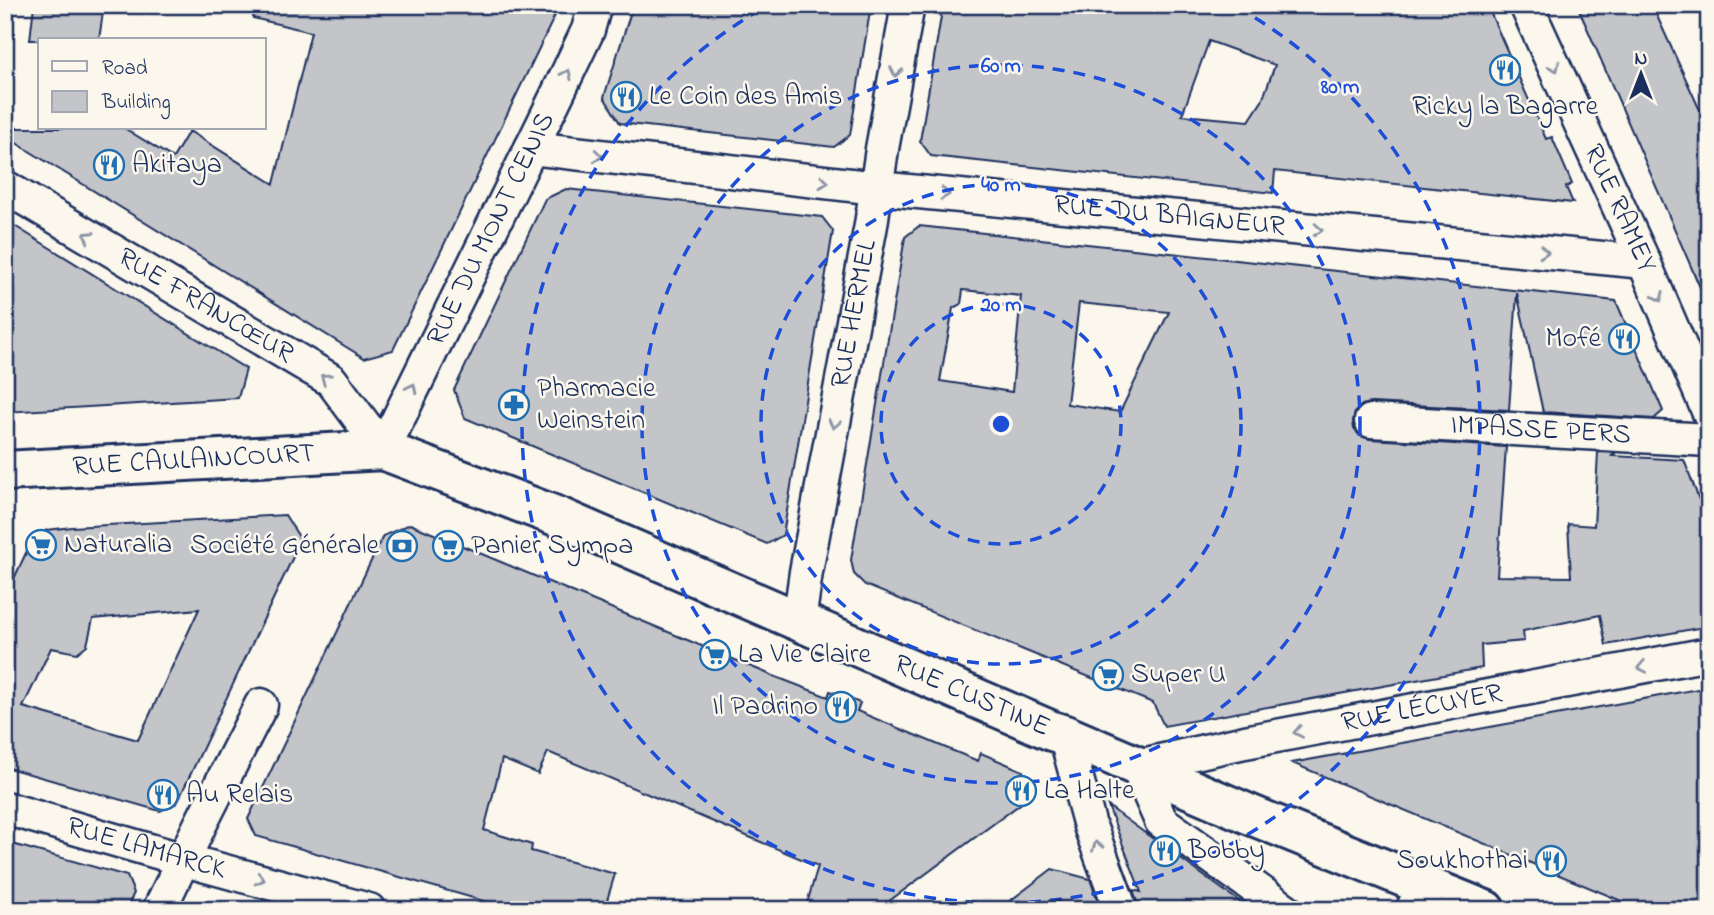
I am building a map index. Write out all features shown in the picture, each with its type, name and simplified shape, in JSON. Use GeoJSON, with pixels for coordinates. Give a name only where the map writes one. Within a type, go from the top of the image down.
{"type":"FeatureCollection","features":[{"type":"Feature","properties":{"kind":"street","name":"RUE DU MONT CENIS"},"geometry":{"type":"LineString","coordinates":[[383,450],[588,30],[595,5]]}},
{"type":"Feature","properties":{"kind":"street","name":"RUE HERMEL"},"geometry":{"type":"LineString","coordinates":[[799,622],[908,5]]}},
{"type":"Feature","properties":{"kind":"street","name":"RUE RAMEY"},"geometry":{"type":"LineString","coordinates":[[1526,5],[1644,262],[1709,413]]}},
{"type":"Feature","properties":{"kind":"street","name":"RUE DU BAIGNEUR"},"geometry":{"type":"LineString","coordinates":[[530,148],[877,188],[1644,262]]}},
{"type":"Feature","properties":{"kind":"street","name":"RUE FRANCŒUR"},"geometry":{"type":"LineString","coordinates":[[5,187],[331,380],[383,450]]}},
{"type":"Feature","properties":{"kind":"street","name":"IMPASSE PERS"},"geometry":{"type":"LineString","coordinates":[[1371,421],[1709,440]]}},
{"type":"Feature","properties":{"kind":"street","name":"RUE CAULAINCOURT"},"geometry":{"type":"LineString","coordinates":[[5,471],[383,450]]}},
{"type":"Feature","properties":{"kind":"street","name":"RUE CUSTINE"},"geometry":{"type":"LineString","coordinates":[[383,450],[556,516],[1065,735],[1419,898],[1485,910]]}},
{"type":"Feature","properties":{"kind":"street","name":"RUE LÉCUYER"},"geometry":{"type":"LineString","coordinates":[[1136,766],[1245,742],[1709,654]]}},
{"type":"Feature","properties":{"kind":"street"},"geometry":{"type":"LineString","coordinates":[[159,910],[261,705]]}},
{"type":"Feature","properties":{"kind":"street"},"geometry":{"type":"LineString","coordinates":[[1065,735],[1090,826],[1121,910]]}},
{"type":"Feature","properties":{"kind":"street"},"geometry":{"type":"LineString","coordinates":[[1136,766],[1161,821],[1286,910]]}},
{"type":"Feature","properties":{"kind":"street","name":"RUE LAMARCK"},"geometry":{"type":"LineString","coordinates":[[5,808],[369,910]]}},
{"type":"Feature","properties":{"kind":"building"},"geometry":{"type":"Polygon","coordinates":[[[34,5],[104,5],[99,38],[30,40],[34,5]]]}},
{"type":"Feature","properties":{"kind":"building"},"geometry":{"type":"Polygon","coordinates":[[[255,5],[560,5],[393,350],[364,358],[5,136],[5,128],[127,130],[173,158],[189,131],[274,184],[311,32],[253,18],[255,5]]]}},
{"type":"Feature","properties":{"kind":"building"},"geometry":{"type":"Polygon","coordinates":[[[633,5],[871,5],[850,135],[834,147],[620,123],[604,97],[633,5]]]}},
{"type":"Feature","properties":{"kind":"building"},"geometry":{"type":"Polygon","coordinates":[[[943,5],[1487,5],[1546,139],[1552,137],[1572,184],[1566,187],[1573,203],[1275,171],[1273,193],[931,156],[920,141],[943,5]],[[1209,41],[1182,115],[1249,121],[1262,101],[1275,65],[1209,41]]]}},
{"type":"Feature","properties":{"kind":"building"},"geometry":{"type":"Polygon","coordinates":[[[1577,5],[1652,5],[1709,130],[1709,308],[1577,5]]]}},
{"type":"Feature","properties":{"kind":"building"},"geometry":{"type":"Polygon","coordinates":[[[566,189],[822,217],[833,231],[783,535],[767,544],[465,418],[454,390],[545,199],[566,189]]]}},
{"type":"Feature","properties":{"kind":"building"},"geometry":{"type":"Polygon","coordinates":[[[5,220],[246,369],[238,398],[5,412],[5,220]]]}},
{"type":"Feature","properties":{"kind":"building"},"geometry":{"type":"Polygon","coordinates":[[[919,226],[1616,301],[1663,411],[1654,419],[1543,412],[1517,293],[1509,410],[1371,403],[1362,405],[1355,412],[1354,429],[1360,436],[1370,439],[1506,447],[1497,576],[1571,577],[1568,524],[1594,526],[1598,452],[1615,453],[1612,456],[1684,460],[1709,526],[1709,626],[1606,645],[1600,615],[1523,631],[1524,641],[1481,645],[1482,668],[1164,726],[1153,703],[865,585],[854,574],[851,560],[905,237],[919,226]],[[963,290],[961,304],[953,308],[940,381],[1012,392],[1021,296],[963,290]],[[1079,303],[1067,404],[1120,412],[1169,312],[1079,303]]]}},
{"type":"Feature","properties":{"kind":"building"},"geometry":{"type":"Polygon","coordinates":[[[285,515],[301,540],[177,803],[160,811],[5,767],[5,598],[32,540],[47,530],[285,515]],[[199,609],[93,619],[87,645],[77,653],[51,648],[23,707],[138,740],[199,609]]]}},
{"type":"Feature","properties":{"kind":"building"},"geometry":{"type":"Polygon","coordinates":[[[410,524],[771,675],[828,697],[830,691],[860,703],[857,711],[978,761],[981,753],[1023,771],[1027,799],[877,910],[805,910],[818,866],[548,752],[538,774],[502,759],[484,830],[532,845],[531,851],[615,874],[604,910],[515,910],[256,836],[248,819],[383,536],[410,524]]]}},
{"type":"Feature","properties":{"kind":"building"},"geometry":{"type":"Polygon","coordinates":[[[1709,687],[1709,910],[1643,910],[1292,763],[1709,687]]]}},
{"type":"Feature","properties":{"kind":"building"},"geometry":{"type":"Polygon","coordinates":[[[1108,806],[1251,910],[1139,910],[1133,890],[1141,892],[1108,806]]]}},
{"type":"Feature","properties":{"kind":"building"},"geometry":{"type":"Polygon","coordinates":[[[5,842],[127,876],[134,893],[126,910],[5,910],[5,842]]]}},
{"type":"Feature","properties":{"kind":"building"},"geometry":{"type":"Polygon","coordinates":[[[1052,869],[1090,879],[1101,910],[998,910],[1052,869]]]}},
{"type":"Feature","properties":{"kind":"place","name":"Ricky la Bagarre"},"geometry":{"type":"Point","coordinates":[1505,70]}},
{"type":"Feature","properties":{"kind":"place","name":"Le Coin des Amis"},"geometry":{"type":"Point","coordinates":[626,97]}},
{"type":"Feature","properties":{"kind":"place","name":"Akitaya"},"geometry":{"type":"Point","coordinates":[109,165]}},
{"type":"Feature","properties":{"kind":"place","name":"Mofé"},"geometry":{"type":"Point","coordinates":[1624,339]}},
{"type":"Feature","properties":{"kind":"place","name":"Pharmacie Weinstein"},"geometry":{"type":"Point","coordinates":[514,405]}},
{"type":"Feature","properties":{"kind":"place","name":"Naturalia"},"geometry":{"type":"Point","coordinates":[41,545]}},
{"type":"Feature","properties":{"kind":"place","name":"Société Générale"},"geometry":{"type":"Point","coordinates":[402,546]}},
{"type":"Feature","properties":{"kind":"place","name":"Panier Sympa"},"geometry":{"type":"Point","coordinates":[448,546]}},
{"type":"Feature","properties":{"kind":"place","name":"La Vie Claire"},"geometry":{"type":"Point","coordinates":[715,655]}},
{"type":"Feature","properties":{"kind":"place","name":"Super U"},"geometry":{"type":"Point","coordinates":[1108,675]}},
{"type":"Feature","properties":{"kind":"place","name":"Il Padrino"},"geometry":{"type":"Point","coordinates":[841,707]}},
{"type":"Feature","properties":{"kind":"place","name":"La Halte"},"geometry":{"type":"Point","coordinates":[1021,791]}},
{"type":"Feature","properties":{"kind":"place","name":"Au Relais"},"geometry":{"type":"Point","coordinates":[163,795]}},
{"type":"Feature","properties":{"kind":"place","name":"Bobby"},"geometry":{"type":"Point","coordinates":[1165,851]}},
{"type":"Feature","properties":{"kind":"place","name":"Soukhothai"},"geometry":{"type":"Point","coordinates":[1551,861]}}]}
